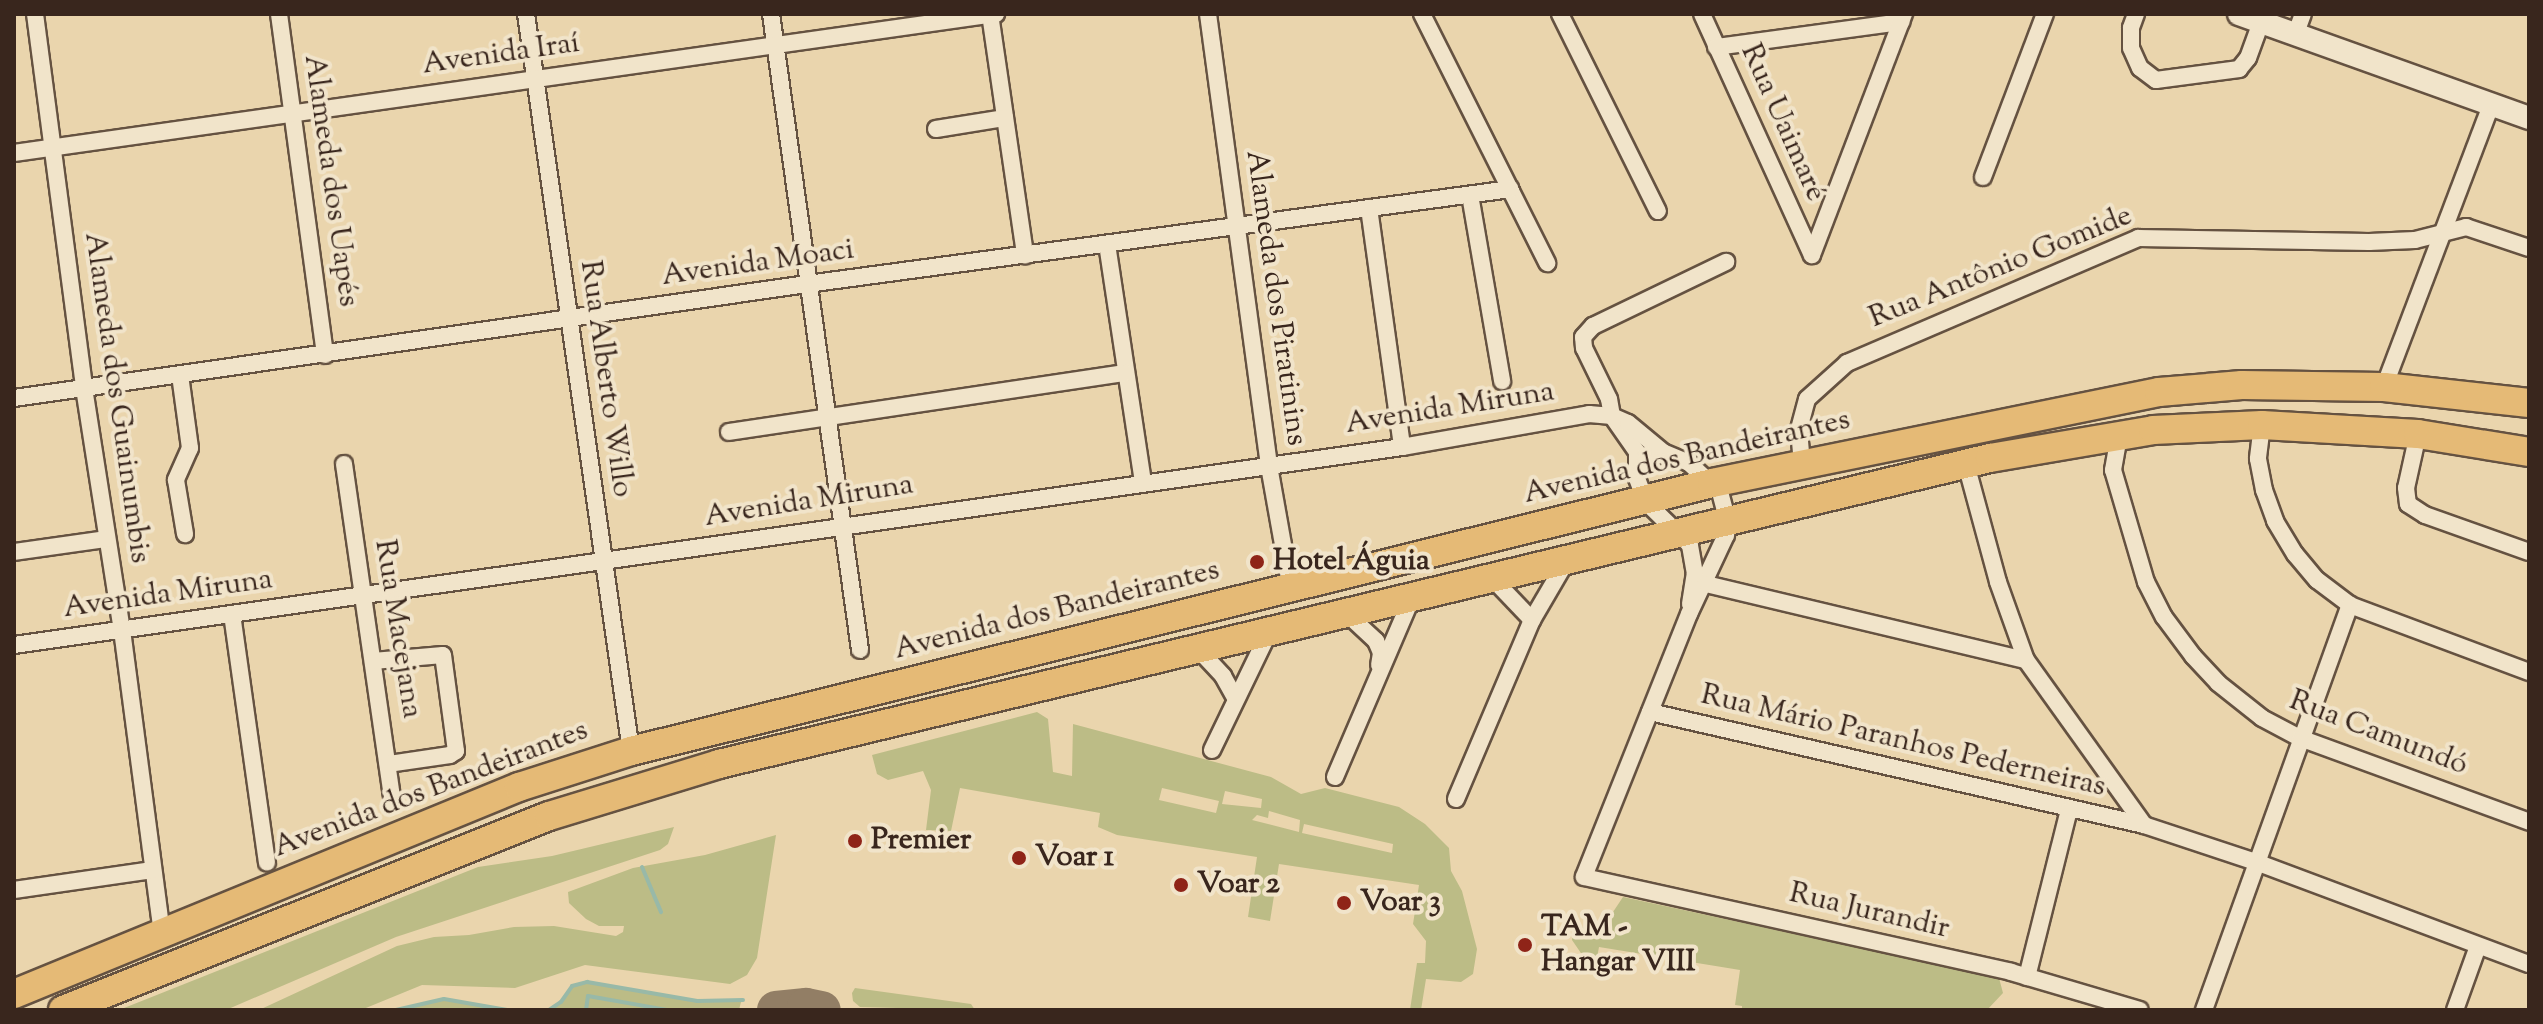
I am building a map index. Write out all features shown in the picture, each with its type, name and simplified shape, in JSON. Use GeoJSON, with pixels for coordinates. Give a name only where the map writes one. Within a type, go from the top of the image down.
{"type":"FeatureCollection","features":[{"type":"Feature","properties":{"kind":"highway","name":"Avenida dos Bandeirantes"},"geometry":{"type":"LineString","coordinates":[[14,994],[519,787],[631,751],[1646,502],[1712,483],[2159,392],[2242,385],[2384,387],[2529,403]]}},
{"type":"Feature","properties":{"kind":"highway"},"geometry":{"type":"LineString","coordinates":[[63,1010],[450,854],[594,800],[719,764],[1492,578],[1727,518],[1966,464],[2153,430],[2262,425],[2418,434],[2529,452]]}},
{"type":"Feature","properties":{"kind":"street","name":"Alameda dos Guainumbis"},"geometry":{"type":"LineString","coordinates":[[35,14],[84,388],[122,630],[162,932]]}},
{"type":"Feature","properties":{"kind":"street","name":"Alameda dos Uapés"},"geometry":{"type":"LineString","coordinates":[[279,14],[325,355]]}},
{"type":"Feature","properties":{"kind":"street","name":"Rua Alberto Willo"},"geometry":{"type":"LineString","coordinates":[[526,14],[631,751]]}},
{"type":"Feature","properties":{"kind":"street"},"geometry":{"type":"LineString","coordinates":[[771,14],[860,650]]}},
{"type":"Feature","properties":{"kind":"street","name":"Avenida Iraí"},"geometry":{"type":"LineString","coordinates":[[14,153],[992,14]]}},
{"type":"Feature","properties":{"kind":"street"},"geometry":{"type":"LineString","coordinates":[[992,14],[1025,255]]}},
{"type":"Feature","properties":{"kind":"street","name":"Alameda dos Piratinins"},"geometry":{"type":"LineString","coordinates":[[1208,14],[1269,466],[1291,589]]}},
{"type":"Feature","properties":{"kind":"street"},"geometry":{"type":"LineString","coordinates":[[1422,14],[1547,263]]}},
{"type":"Feature","properties":{"kind":"street"},"geometry":{"type":"LineString","coordinates":[[1560,14],[1658,211]]}},
{"type":"Feature","properties":{"kind":"street","name":"Rua Uaimaré"},"geometry":{"type":"LineString","coordinates":[[1702,14],[1812,255],[1903,18]]}},
{"type":"Feature","properties":{"kind":"street"},"geometry":{"type":"LineString","coordinates":[[1983,177],[2045,14]]}},
{"type":"Feature","properties":{"kind":"street"},"geometry":{"type":"LineString","coordinates":[[2136,14],[2131,28],[2131,48],[2140,68],[2156,80],[2239,69],[2248,58],[2261,22]]}},
{"type":"Feature","properties":{"kind":"street"},"geometry":{"type":"LineString","coordinates":[[2239,14],[2261,22],[2300,24],[2491,105],[2527,112]]}},
{"type":"Feature","properties":{"kind":"street"},"geometry":{"type":"LineString","coordinates":[[1716,47],[1903,18]]}},
{"type":"Feature","properties":{"kind":"street"},"geometry":{"type":"LineString","coordinates":[[2384,387],[2491,105]]}},
{"type":"Feature","properties":{"kind":"street"},"geometry":{"type":"LineString","coordinates":[[936,129],[1005,118]]}},
{"type":"Feature","properties":{"kind":"street","name":"Avenida Moaci"},"geometry":{"type":"LineString","coordinates":[[14,398],[807,284],[1511,189]]}},
{"type":"Feature","properties":{"kind":"street"},"geometry":{"type":"LineString","coordinates":[[1470,195],[1502,381]]}},
{"type":"Feature","properties":{"kind":"street"},"geometry":{"type":"LineString","coordinates":[[1369,208],[1402,447]]}},
{"type":"Feature","properties":{"kind":"street","name":"Rua Antônio Gomide"},"geometry":{"type":"LineString","coordinates":[[1802,464],[1799,429],[1807,399],[1847,363],[2115,246],[2151,236],[2369,242],[2415,240],[2466,227],[2529,248]]}},
{"type":"Feature","properties":{"kind":"street"},"geometry":{"type":"LineString","coordinates":[[1107,244],[1143,482]]}},
{"type":"Feature","properties":{"kind":"street"},"geometry":{"type":"LineString","coordinates":[[1689,614],[1694,558],[1690,545],[1646,502],[1637,478],[1638,465],[1633,444],[1612,416],[1603,383],[1584,348],[1587,332],[1726,262]]}},
{"type":"Feature","properties":{"kind":"street"},"geometry":{"type":"LineString","coordinates":[[729,432],[1126,373]]}},
{"type":"Feature","properties":{"kind":"street"},"geometry":{"type":"LineString","coordinates":[[180,375],[190,448],[177,477],[185,534]]}},
{"type":"Feature","properties":{"kind":"street","name":"Avenida Miruna"},"geometry":{"type":"LineString","coordinates":[[14,645],[1402,447],[1589,414],[1612,416]]}},
{"type":"Feature","properties":{"kind":"street"},"geometry":{"type":"LineString","coordinates":[[1612,416],[1628,423],[1663,452],[1689,463],[1712,483],[1720,492],[1727,518],[1726,535],[1706,584],[1689,614],[1650,712]]}},
{"type":"Feature","properties":{"kind":"street"},"geometry":{"type":"LineString","coordinates":[[2262,425],[2258,459],[2264,490],[2275,521],[2295,554],[2317,580],[2350,605],[2529,672]]}},
{"type":"Feature","properties":{"kind":"street"},"geometry":{"type":"LineString","coordinates":[[2418,434],[2406,488],[2408,504],[2425,515],[2529,552]]}},
{"type":"Feature","properties":{"kind":"street","name":"Rua Camundó"},"geometry":{"type":"LineString","coordinates":[[2113,470],[2119,436]]}},
{"type":"Feature","properties":{"kind":"street","name":"Rua Camundó"},"geometry":{"type":"LineString","coordinates":[[2091,441],[2113,470],[2146,582],[2164,617],[2218,683],[2262,718],[2300,738],[2529,822]]}},
{"type":"Feature","properties":{"kind":"street"},"geometry":{"type":"LineString","coordinates":[[1638,465],[1663,452]]}},
{"type":"Feature","properties":{"kind":"street","name":"Rua Macejana"},"geometry":{"type":"LineString","coordinates":[[344,464],[393,802]]}},
{"type":"Feature","properties":{"kind":"street"},"geometry":{"type":"LineString","coordinates":[[1966,464],[2008,616],[2026,660],[2144,825]]}},
{"type":"Feature","properties":{"kind":"street"},"geometry":{"type":"LineString","coordinates":[[14,552],[106,539]]}},
{"type":"Feature","properties":{"kind":"street"},"geometry":{"type":"LineString","coordinates":[[1456,799],[1532,620],[1568,559]]}},
{"type":"Feature","properties":{"kind":"street"},"geometry":{"type":"LineString","coordinates":[[1492,578],[1532,620]]}},
{"type":"Feature","properties":{"kind":"street"},"geometry":{"type":"LineString","coordinates":[[1706,584],[2026,660]]}},
{"type":"Feature","properties":{"kind":"street"},"geometry":{"type":"LineString","coordinates":[[1335,777],[1412,597]]}},
{"type":"Feature","properties":{"kind":"street"},"geometry":{"type":"LineString","coordinates":[[2204,1010],[2350,605]]}},
{"type":"Feature","properties":{"kind":"street"},"geometry":{"type":"LineString","coordinates":[[1346,613],[1376,641],[1381,653],[1378,675]]}},
{"type":"Feature","properties":{"kind":"street"},"geometry":{"type":"LineString","coordinates":[[232,614],[267,863]]}},
{"type":"Feature","properties":{"kind":"street"},"geometry":{"type":"LineString","coordinates":[[1212,750],[1269,632]]}},
{"type":"Feature","properties":{"kind":"street"},"geometry":{"type":"LineString","coordinates":[[1198,649],[1223,676],[1235,698]]}},
{"type":"Feature","properties":{"kind":"street"},"geometry":{"type":"LineString","coordinates":[[373,661],[443,655],[456,751],[450,755],[388,764]]}},
{"type":"Feature","properties":{"kind":"street","name":"Rua Mário Paranhos Pederneiras"},"geometry":{"type":"LineString","coordinates":[[1650,712],[2144,825],[2256,862],[2529,964]]}},
{"type":"Feature","properties":{"kind":"street","name":"Rua Jurandir"},"geometry":{"type":"LineString","coordinates":[[1650,712],[1584,877],[2027,977],[2140,1010]]}},
{"type":"Feature","properties":{"kind":"street"},"geometry":{"type":"LineString","coordinates":[[2027,977],[2069,810]]}},
{"type":"Feature","properties":{"kind":"street"},"geometry":{"type":"LineString","coordinates":[[14,890],[153,870]]}},
{"type":"Feature","properties":{"kind":"street"},"geometry":{"type":"LineString","coordinates":[[2455,1010],[2478,946]]}},
{"type":"Feature","properties":{"kind":"green space"},"geometry":{"type":"Polygon","coordinates":[[[1037,712],[1048,719],[1053,772],[1072,776],[1073,724],[1271,777],[1301,794],[1325,788],[1399,807],[1425,824],[1449,848],[1451,871],[1462,891],[1477,949],[1473,974],[1461,982],[1426,979],[1421,1010],[1410,1010],[1417,963],[1425,963],[1426,941],[1413,924],[1419,885],[1279,864],[1270,921],[1248,917],[1257,857],[1117,835],[1098,827],[1100,813],[960,788],[951,831],[926,830],[931,790],[923,771],[888,780],[877,774],[872,755],[1037,712]],[[1162,788],[1159,800],[1216,813],[1219,801],[1162,788]],[[1225,791],[1222,804],[1261,808],[1262,799],[1225,791]],[[1269,811],[1268,818],[1257,815],[1252,820],[1299,832],[1300,820],[1269,811]],[[1304,824],[1302,833],[1392,853],[1393,844],[1304,824]]]}},
{"type":"Feature","properties":{"kind":"green space"},"geometry":{"type":"Polygon","coordinates":[[[674,827],[668,844],[660,850],[396,937],[226,1010],[119,1010],[478,867],[552,856],[674,827]]]}},
{"type":"Feature","properties":{"kind":"green space"},"geometry":{"type":"Polygon","coordinates":[[[776,835],[757,958],[747,975],[730,984],[585,965],[515,988],[422,985],[361,1010],[259,1010],[397,946],[434,937],[514,927],[554,926],[616,936],[623,932],[624,926],[599,926],[586,919],[569,903],[568,892],[633,868],[705,855],[776,835]]]}},
{"type":"Feature","properties":{"kind":"green space"},"geometry":{"type":"Polygon","coordinates":[[[1623,897],[1999,978],[2003,993],[1987,1010],[1742,1010],[1742,1006],[1735,1005],[1740,970],[1599,947],[1596,963],[1585,959],[1572,940],[1574,923],[1585,928],[1605,924],[1623,897]]]}},
{"type":"Feature","properties":{"kind":"green space"},"geometry":{"type":"Polygon","coordinates":[[[586,983],[697,1001],[741,1002],[739,1010],[553,1010],[572,987],[586,983]]]}},
{"type":"Feature","properties":{"kind":"green space"},"geometry":{"type":"Polygon","coordinates":[[[855,988],[971,1004],[975,1010],[860,1007],[853,1001],[855,988]]]}},
{"type":"Feature","properties":{"kind":"green space"},"geometry":{"type":"Polygon","coordinates":[[[444,1000],[460,1001],[503,1010],[399,1010],[444,1000]]]}},
{"type":"Feature","properties":{"kind":"waterway"},"geometry":{"type":"LineString","coordinates":[[642,867],[661,912]]}},
{"type":"Feature","properties":{"kind":"waterway"},"geometry":{"type":"LineString","coordinates":[[549,1010],[561,1002],[572,986],[587,982],[697,1001],[743,1000]]}},
{"type":"Feature","properties":{"kind":"waterway"},"geometry":{"type":"LineString","coordinates":[[586,1010],[588,996],[667,1010]]}},
{"type":"Feature","properties":{"kind":"waterway"},"geometry":{"type":"LineString","coordinates":[[396,1010],[444,999],[507,1010]]}},
{"type":"Feature","properties":{"kind":"taxiway"},"geometry":{"type":"LineString","coordinates":[[776,1010],[806,1007],[822,1010]]}},
{"type":"Feature","properties":{"kind":"place","name":"Hotel Águia"},"geometry":{"type":"Point","coordinates":[1257,562]}},
{"type":"Feature","properties":{"kind":"place","name":"Premier"},"geometry":{"type":"Point","coordinates":[855,841]}},
{"type":"Feature","properties":{"kind":"place","name":"Voar 1"},"geometry":{"type":"Point","coordinates":[1019,858]}},
{"type":"Feature","properties":{"kind":"place","name":"Voar 2"},"geometry":{"type":"Point","coordinates":[1181,885]}},
{"type":"Feature","properties":{"kind":"place","name":"Voar 3"},"geometry":{"type":"Point","coordinates":[1344,903]}},
{"type":"Feature","properties":{"kind":"place","name":"TAM - Hangar VIII"},"geometry":{"type":"Point","coordinates":[1525,945]}}]}
